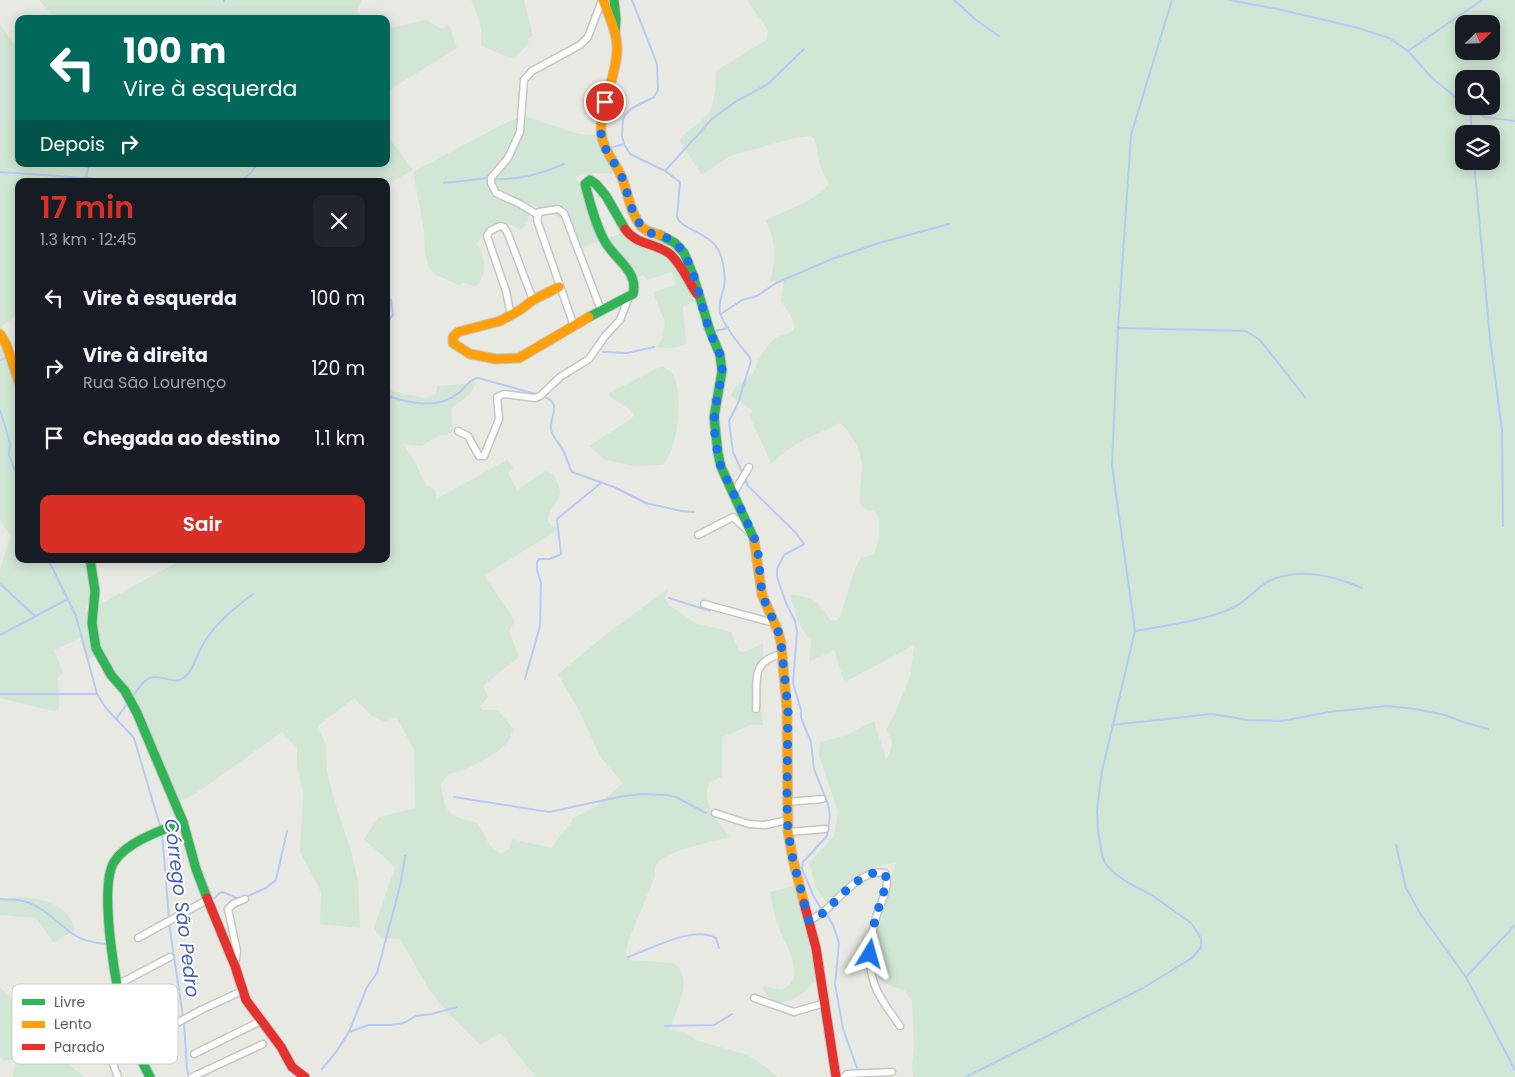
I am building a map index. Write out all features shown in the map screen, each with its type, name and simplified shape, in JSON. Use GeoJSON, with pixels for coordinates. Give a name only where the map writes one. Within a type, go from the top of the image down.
{"type":"FeatureCollection","features":[{"type":"Feature","properties":{"kind":"street"},"geometry":{"type":"LineString","coordinates":[[602,0],[617,44],[616,65],[601,118],[604,147],[620,174],[630,203],[641,225],[649,232],[669,237],[680,247],[685,255],[708,328],[718,347],[721,360],[722,368],[715,412],[718,455],[721,467],[754,537],[758,553],[760,588],[781,643],[788,709],[788,832],[793,860],[809,921],[825,1003],[836,1077]]}},
{"type":"Feature","properties":{"kind":"street"},"geometry":{"type":"LineString","coordinates":[[538,214],[496,193],[491,183],[492,178],[508,158],[520,132],[524,80],[532,71],[580,44],[588,36],[602,0]]}},
{"type":"Feature","properties":{"kind":"street"},"geometry":{"type":"LineString","coordinates":[[614,0],[616,19],[614,32]]}},
{"type":"Feature","properties":{"kind":"street"},"geometry":{"type":"LineString","coordinates":[[559,288],[533,300],[500,321],[460,331],[452,340],[455,346],[470,354],[496,359],[514,359],[633,294],[635,290],[632,276],[605,242],[588,198],[585,184],[588,180],[595,182],[606,196],[628,234],[636,241],[665,251],[674,258],[700,298]]}},
{"type":"Feature","properties":{"kind":"street"},"geometry":{"type":"LineString","coordinates":[[538,214],[558,209],[564,213],[601,310]]}},
{"type":"Feature","properties":{"kind":"street"},"geometry":{"type":"LineString","coordinates":[[538,214],[537,220],[559,288],[574,326]]}},
{"type":"Feature","properties":{"kind":"street"},"geometry":{"type":"LineString","coordinates":[[510,316],[506,291],[487,236],[500,226],[504,227],[508,234],[533,300]]}},
{"type":"Feature","properties":{"kind":"street"},"geometry":{"type":"LineString","coordinates":[[458,431],[468,436],[480,457],[484,456],[499,419],[497,397],[504,394],[535,398],[540,396],[560,377],[589,359],[605,336],[620,320],[629,297]]}},
{"type":"Feature","properties":{"kind":"street"},"geometry":{"type":"LineString","coordinates":[[0,334],[6,344],[15,370]]}},
{"type":"Feature","properties":{"kind":"street"},"geometry":{"type":"LineString","coordinates":[[734,492],[748,470]]}},
{"type":"Feature","properties":{"kind":"street"},"geometry":{"type":"LineString","coordinates":[[698,535],[733,517],[754,537]]}},
{"type":"Feature","properties":{"kind":"street"},"geometry":{"type":"LineString","coordinates":[[91,563],[95,591],[92,623],[96,648],[111,675],[125,692],[137,713],[182,822],[196,869],[235,966],[242,992],[249,1006],[281,1047],[292,1066],[305,1077]]}},
{"type":"Feature","properties":{"kind":"street"},"geometry":{"type":"LineString","coordinates":[[704,604],[774,623]]}},
{"type":"Feature","properties":{"kind":"street"},"geometry":{"type":"LineString","coordinates":[[756,709],[760,665],[771,656],[782,654]]}},
{"type":"Feature","properties":{"kind":"street"},"geometry":{"type":"LineString","coordinates":[[787,802],[822,799]]}},
{"type":"Feature","properties":{"kind":"street"},"geometry":{"type":"LineString","coordinates":[[715,813],[749,824],[765,825],[788,820]]}},
{"type":"Feature","properties":{"kind":"street"},"geometry":{"type":"LineString","coordinates":[[117,984],[109,918],[110,872],[113,864],[138,842],[182,822]]}},
{"type":"Feature","properties":{"kind":"street"},"geometry":{"type":"LineString","coordinates":[[788,832],[825,829]]}},
{"type":"Feature","properties":{"kind":"street"},"geometry":{"type":"LineString","coordinates":[[809,921],[821,914],[858,880],[877,872],[885,873],[887,882],[875,919],[871,940],[871,973],[884,1005],[900,1026]]}},
{"type":"Feature","properties":{"kind":"street"},"geometry":{"type":"LineString","coordinates":[[235,966],[237,955],[228,909],[233,904],[244,899]]}},
{"type":"Feature","properties":{"kind":"street"},"geometry":{"type":"LineString","coordinates":[[138,938],[207,900]]}},
{"type":"Feature","properties":{"kind":"street"},"geometry":{"type":"LineString","coordinates":[[119,984],[170,957]]}},
{"type":"Feature","properties":{"kind":"street"},"geometry":{"type":"LineString","coordinates":[[178,1022],[242,992]]}},
{"type":"Feature","properties":{"kind":"street"},"geometry":{"type":"LineString","coordinates":[[754,998],[794,1012],[825,1003]]}},
{"type":"Feature","properties":{"kind":"street"},"geometry":{"type":"LineString","coordinates":[[194,1054],[261,1021]]}},
{"type":"Feature","properties":{"kind":"street"},"geometry":{"type":"LineString","coordinates":[[192,1077],[262,1044]]}},
{"type":"Feature","properties":{"kind":"street"},"geometry":{"type":"LineString","coordinates":[[113,1064],[118,1077]]}},
{"type":"Feature","properties":{"kind":"street"},"geometry":{"type":"LineString","coordinates":[[144,1064],[150,1077]]}},
{"type":"Feature","properties":{"kind":"street"},"geometry":{"type":"LineString","coordinates":[[844,1077],[846,1074],[892,1072]]}},
{"type":"Feature","properties":{"kind":"green space"},"geometry":{"type":"Polygon","coordinates":[[[39,0],[362,0],[357,11],[358,15],[52,15],[39,0]]]}},
{"type":"Feature","properties":{"kind":"green space"},"geometry":{"type":"Polygon","coordinates":[[[471,0],[524,0],[533,36],[527,40],[529,43],[514,59],[481,46],[479,22],[471,0]]]}},
{"type":"Feature","properties":{"kind":"green space"},"geometry":{"type":"Polygon","coordinates":[[[747,0],[1515,0],[1515,1077],[913,1077],[912,1001],[904,990],[889,985],[878,978],[873,965],[868,934],[871,918],[889,885],[896,862],[873,867],[827,904],[816,887],[809,863],[834,836],[838,811],[819,756],[820,742],[847,735],[874,721],[886,759],[890,752],[892,741],[886,730],[911,674],[914,645],[844,681],[834,650],[809,662],[811,642],[799,624],[790,595],[809,598],[822,608],[830,620],[835,621],[840,617],[855,569],[861,557],[873,554],[877,545],[879,525],[877,514],[874,511],[866,510],[860,504],[861,456],[849,432],[840,423],[796,444],[771,463],[749,415],[753,411],[731,396],[736,387],[753,373],[760,357],[773,340],[794,330],[792,319],[781,302],[784,280],[770,282],[774,251],[772,235],[765,220],[804,203],[823,191],[829,183],[819,163],[816,144],[812,136],[794,138],[730,156],[702,175],[680,142],[681,137],[700,122],[710,110],[713,104],[716,71],[766,40],[768,30],[747,0]]]}},
{"type":"Feature","properties":{"kind":"green space"},"geometry":{"type":"Polygon","coordinates":[[[426,20],[442,29],[449,25],[457,48],[390,90],[390,28],[426,20]]]}},
{"type":"Feature","properties":{"kind":"green space"},"geometry":{"type":"Polygon","coordinates":[[[0,24],[15,45],[15,167],[390,167],[390,139],[413,170],[390,183],[390,178],[15,178],[15,316],[1,327],[15,365],[15,563],[92,563],[94,583],[89,603],[84,613],[176,563],[390,563],[390,391],[425,398],[436,394],[437,386],[476,383],[470,394],[451,409],[453,431],[447,435],[439,435],[422,446],[403,444],[413,458],[426,485],[436,490],[436,499],[507,460],[514,468],[508,473],[517,490],[545,471],[554,475],[560,491],[558,500],[549,513],[548,522],[554,527],[560,528],[485,577],[515,621],[509,631],[519,657],[483,686],[488,697],[480,706],[482,710],[498,710],[513,729],[507,742],[501,749],[471,766],[449,774],[441,784],[446,807],[459,818],[478,824],[490,845],[501,853],[509,849],[512,839],[551,848],[573,818],[596,807],[623,783],[601,758],[580,713],[558,674],[609,632],[668,589],[665,599],[669,605],[695,623],[731,632],[738,650],[742,652],[750,650],[763,643],[761,704],[763,725],[751,725],[722,737],[722,777],[712,782],[708,788],[707,796],[713,814],[730,837],[668,855],[656,865],[655,876],[628,942],[626,953],[630,960],[673,963],[680,969],[683,977],[682,995],[669,1030],[683,1032],[695,1040],[748,1055],[777,1077],[536,1077],[500,1033],[480,1045],[448,1013],[430,991],[400,939],[381,938],[374,928],[395,867],[364,839],[379,817],[415,808],[414,749],[396,717],[385,722],[372,716],[354,698],[318,726],[326,746],[327,770],[333,796],[351,851],[358,881],[360,928],[320,924],[321,892],[300,852],[303,794],[297,765],[297,749],[282,732],[195,794],[177,803],[134,693],[131,696],[100,653],[87,661],[80,638],[54,650],[63,673],[58,677],[59,709],[54,711],[0,698],[0,569],[11,535],[0,521],[0,24]]]}},
{"type":"Feature","properties":{"kind":"green space"},"geometry":{"type":"Polygon","coordinates":[[[524,116],[579,134],[598,135],[613,170],[612,174],[596,173],[576,176],[603,239],[624,233],[640,245],[647,236],[673,245],[682,255],[697,301],[683,307],[686,344],[673,348],[655,347],[663,338],[665,322],[653,292],[675,285],[672,272],[647,280],[644,275],[632,279],[602,240],[580,248],[563,219],[531,204],[528,222],[522,229],[507,223],[498,224],[489,229],[479,240],[477,244],[482,254],[484,269],[478,285],[474,286],[463,283],[459,285],[436,275],[428,266],[425,253],[424,231],[413,172],[507,122],[524,116]]]}},
{"type":"Feature","properties":{"kind":"green space"},"geometry":{"type":"Polygon","coordinates":[[[662,366],[671,372],[675,379],[679,399],[678,423],[674,444],[663,465],[635,466],[605,460],[589,446],[632,418],[634,414],[609,396],[609,393],[662,366]]]}},
{"type":"Feature","properties":{"kind":"green space"},"geometry":{"type":"Polygon","coordinates":[[[794,886],[817,976],[811,985],[795,998],[778,1002],[767,995],[763,989],[764,986],[782,990],[790,984],[794,977],[794,969],[789,950],[777,923],[770,892],[794,886]]]}},
{"type":"Feature","properties":{"kind":"green space"},"geometry":{"type":"Polygon","coordinates":[[[20,897],[38,899],[54,904],[66,913],[75,929],[54,943],[36,918],[0,915],[0,899],[20,897]]]}},
{"type":"Feature","properties":{"kind":"green space"},"geometry":{"type":"Polygon","coordinates":[[[0,987],[12,999],[12,1060],[4,1061],[0,1057],[0,987]]]}},
{"type":"Feature","properties":{"kind":"green space"},"geometry":{"type":"Polygon","coordinates":[[[14,1064],[69,1064],[84,1077],[13,1077],[14,1064]]]}},
{"type":"Feature","properties":{"kind":"waterway"},"geometry":{"type":"LineString","coordinates":[[632,0],[657,64],[658,90],[654,97],[632,108],[625,115],[622,136],[630,154],[665,171],[680,182],[677,217],[679,221],[712,241],[720,255],[725,277],[720,313],[727,327],[751,361],[738,403],[729,421],[733,452],[743,474]]}},
{"type":"Feature","properties":{"kind":"waterway"},"geometry":{"type":"LineString","coordinates":[[954,0],[976,20],[999,36]]}},
{"type":"Feature","properties":{"kind":"waterway"},"geometry":{"type":"LineString","coordinates":[[966,1077],[1143,988],[1192,958],[1201,947],[1201,938],[1191,923],[1153,896],[1114,873],[1105,863],[1098,831],[1097,811],[1102,771],[1135,631],[1112,465],[1118,328],[1131,135],[1172,0]]}},
{"type":"Feature","properties":{"kind":"waterway"},"geometry":{"type":"LineString","coordinates":[[1229,0],[1278,9],[1358,28],[1389,38],[1408,51],[1432,78],[1455,97]]}},
{"type":"Feature","properties":{"kind":"waterway"},"geometry":{"type":"LineString","coordinates":[[1408,51],[1482,0]]}},
{"type":"Feature","properties":{"kind":"waterway"},"geometry":{"type":"LineString","coordinates":[[665,171],[712,119],[735,102],[768,84],[804,49]]}},
{"type":"Feature","properties":{"kind":"waterway"},"geometry":{"type":"LineString","coordinates":[[1470,115],[1471,125]]}},
{"type":"Feature","properties":{"kind":"waterway"},"geometry":{"type":"LineString","coordinates":[[1481,115],[1515,121]]}},
{"type":"Feature","properties":{"kind":"waterway"},"geometry":{"type":"LineString","coordinates":[[610,148],[624,144]]}},
{"type":"Feature","properties":{"kind":"waterway"},"geometry":{"type":"LineString","coordinates":[[496,179],[531,175],[564,164]]}},
{"type":"Feature","properties":{"kind":"waterway"},"geometry":{"type":"LineString","coordinates":[[86,178],[88,167]]}},
{"type":"Feature","properties":{"kind":"waterway"},"geometry":{"type":"LineString","coordinates":[[245,178],[255,167]]}},
{"type":"Feature","properties":{"kind":"waterway"},"geometry":{"type":"LineString","coordinates":[[1475,170],[1490,339],[1502,430],[1503,526]]}},
{"type":"Feature","properties":{"kind":"waterway"},"geometry":{"type":"LineString","coordinates":[[0,172],[86,178]]}},
{"type":"Feature","properties":{"kind":"waterway"},"geometry":{"type":"LineString","coordinates":[[444,183],[487,178]]}},
{"type":"Feature","properties":{"kind":"waterway"},"geometry":{"type":"LineString","coordinates":[[721,314],[742,300],[757,296],[776,283],[832,259],[879,243],[949,224]]}},
{"type":"Feature","properties":{"kind":"waterway"},"geometry":{"type":"LineString","coordinates":[[390,299],[393,315],[390,319]]}},
{"type":"Feature","properties":{"kind":"waterway"},"geometry":{"type":"LineString","coordinates":[[715,331],[728,328]]}},
{"type":"Feature","properties":{"kind":"waterway"},"geometry":{"type":"LineString","coordinates":[[1118,328],[1246,331],[1260,340],[1305,397]]}},
{"type":"Feature","properties":{"kind":"waterway"},"geometry":{"type":"LineString","coordinates":[[603,352],[627,353],[654,347]]}},
{"type":"Feature","properties":{"kind":"waterway"},"geometry":{"type":"LineString","coordinates":[[0,360],[6,358]]}},
{"type":"Feature","properties":{"kind":"waterway"},"geometry":{"type":"LineString","coordinates":[[390,396],[414,403],[434,403],[452,398],[470,382],[478,378],[536,394]]}},
{"type":"Feature","properties":{"kind":"waterway"},"geometry":{"type":"LineString","coordinates":[[545,397],[550,400],[554,407],[551,424],[552,432],[572,472],[614,487],[646,503],[694,512]]}},
{"type":"Feature","properties":{"kind":"waterway","name":"Córrego São Pedro"},"geometry":{"type":"LineString","coordinates":[[0,410],[10,443],[9,455],[15,471]]}},
{"type":"Feature","properties":{"kind":"waterway"},"geometry":{"type":"LineString","coordinates":[[745,479],[748,486],[796,533],[804,544],[784,555],[777,569],[777,577],[786,603],[795,621],[797,632],[793,683],[801,710],[801,718],[811,742],[814,769],[828,804],[830,815],[827,836],[803,862],[802,869],[822,910]]}},
{"type":"Feature","properties":{"kind":"waterway"},"geometry":{"type":"LineString","coordinates":[[525,679],[540,626],[541,583],[537,562],[539,559],[550,559],[561,554],[557,519],[601,483]]}},
{"type":"Feature","properties":{"kind":"waterway","name":"Córrego São Pedro"},"geometry":{"type":"LineString","coordinates":[[50,563],[76,616],[97,694],[106,708],[134,738],[161,829]]}},
{"type":"Feature","properties":{"kind":"waterway"},"geometry":{"type":"LineString","coordinates":[[1135,631],[1187,622],[1225,611],[1240,603],[1269,581],[1280,577],[1304,574],[1316,575],[1340,580],[1362,588]]}},
{"type":"Feature","properties":{"kind":"waterway"},"geometry":{"type":"LineString","coordinates":[[0,584],[35,616]]}},
{"type":"Feature","properties":{"kind":"waterway"},"geometry":{"type":"LineString","coordinates":[[132,697],[142,684],[150,678],[155,677],[176,681],[186,676],[211,632],[230,612],[253,594]]}},
{"type":"Feature","properties":{"kind":"waterway"},"geometry":{"type":"LineString","coordinates":[[669,598],[710,611]]}},
{"type":"Feature","properties":{"kind":"waterway"},"geometry":{"type":"LineString","coordinates":[[0,635],[68,599]]}},
{"type":"Feature","properties":{"kind":"waterway"},"geometry":{"type":"LineString","coordinates":[[0,694],[97,694]]}},
{"type":"Feature","properties":{"kind":"waterway"},"geometry":{"type":"LineString","coordinates":[[116,719],[127,704]]}},
{"type":"Feature","properties":{"kind":"waterway"},"geometry":{"type":"LineString","coordinates":[[1112,725],[1212,714],[1248,720],[1282,721],[1329,712],[1387,706],[1445,715],[1488,729]]}},
{"type":"Feature","properties":{"kind":"waterway"},"geometry":{"type":"LineString","coordinates":[[454,797],[549,812],[619,797],[641,794],[667,795],[676,797],[706,813]]}},
{"type":"Feature","properties":{"kind":"waterway"},"geometry":{"type":"LineString","coordinates":[[246,897],[266,888],[276,880],[287,831]]}},
{"type":"Feature","properties":{"kind":"waterway","name":"Córrego São Pedro"},"geometry":{"type":"LineString","coordinates":[[162,833],[169,918]]}},
{"type":"Feature","properties":{"kind":"waterway"},"geometry":{"type":"LineString","coordinates":[[1396,845],[1406,888],[1421,915],[1466,977],[1515,1070]]}},
{"type":"Feature","properties":{"kind":"waterway"},"geometry":{"type":"LineString","coordinates":[[322,1069],[349,1032],[367,987],[377,973],[401,882],[405,856]]}},
{"type":"Feature","properties":{"kind":"waterway"},"geometry":{"type":"LineString","coordinates":[[214,899],[223,892],[239,899]]}},
{"type":"Feature","properties":{"kind":"waterway"},"geometry":{"type":"LineString","coordinates":[[0,899],[27,902],[46,912],[77,936],[89,941],[106,944]]}},
{"type":"Feature","properties":{"kind":"waterway"},"geometry":{"type":"LineString","coordinates":[[826,913],[833,925],[839,943],[835,984],[843,1029],[858,1071]]}},
{"type":"Feature","properties":{"kind":"waterway","name":"Córrego São Pedro"},"geometry":{"type":"LineString","coordinates":[[169,923],[183,1017]]}},
{"type":"Feature","properties":{"kind":"waterway"},"geometry":{"type":"LineString","coordinates":[[1466,977],[1515,925]]}},
{"type":"Feature","properties":{"kind":"waterway"},"geometry":{"type":"LineString","coordinates":[[628,957],[672,940],[696,934],[716,938],[719,948]]}},
{"type":"Feature","properties":{"kind":"waterway"},"geometry":{"type":"LineString","coordinates":[[349,1032],[369,1025],[404,1023],[416,1016],[457,1007]]}},
{"type":"Feature","properties":{"kind":"waterway"},"geometry":{"type":"LineString","coordinates":[[665,1026],[714,1025],[732,1014]]}},
{"type":"Feature","properties":{"kind":"waterway","name":"Córrego São Pedro"},"geometry":{"type":"LineString","coordinates":[[184,1022],[189,1077]]}},
{"type":"Feature","properties":{"kind":"traffic: fast"},"geometry":{"type":"LineString","coordinates":[[614,0],[615,32]]}},
{"type":"Feature","properties":{"kind":"traffic: fast"},"geometry":{"type":"LineString","coordinates":[[589,317],[633,294],[634,286],[629,272],[608,247],[598,227],[585,184],[590,180],[606,196],[625,229]]}},
{"type":"Feature","properties":{"kind":"traffic: fast"},"geometry":{"type":"LineString","coordinates":[[660,235],[675,243],[684,253],[720,355],[722,371],[714,417],[718,453],[721,467],[754,539]]}},
{"type":"Feature","properties":{"kind":"traffic: fast"},"geometry":{"type":"LineString","coordinates":[[91,563],[95,591],[92,623],[96,648],[111,675],[125,691],[137,713],[183,822],[196,869],[207,898]]}},
{"type":"Feature","properties":{"kind":"traffic: fast"},"geometry":{"type":"LineString","coordinates":[[116,984],[108,918],[110,875],[114,862],[127,848],[183,822]]}},
{"type":"Feature","properties":{"kind":"traffic: fast"},"geometry":{"type":"LineString","coordinates":[[144,1064],[150,1077]]}},
{"type":"Feature","properties":{"kind":"traffic: slow"},"geometry":{"type":"LineString","coordinates":[[603,0],[615,32],[617,51],[614,71],[603,110],[602,137],[606,149],[622,178],[631,208],[637,220],[644,229],[660,235]]}},
{"type":"Feature","properties":{"kind":"traffic: slow"},"geometry":{"type":"LineString","coordinates":[[559,287],[533,300],[500,321],[458,332],[453,337],[453,343],[470,354],[496,359],[519,358],[589,317]]}},
{"type":"Feature","properties":{"kind":"traffic: slow"},"geometry":{"type":"LineString","coordinates":[[0,334],[6,344],[15,370]]}},
{"type":"Feature","properties":{"kind":"traffic: slow"},"geometry":{"type":"LineString","coordinates":[[754,539],[762,595],[778,631],[781,643],[787,709],[788,832],[804,903]]}},
{"type":"Feature","properties":{"kind":"traffic: jam"},"geometry":{"type":"LineString","coordinates":[[625,229],[640,241],[670,254],[697,294]]}},
{"type":"Feature","properties":{"kind":"traffic: jam"},"geometry":{"type":"LineString","coordinates":[[207,898],[235,966],[246,1000],[281,1047],[292,1067],[305,1077]]}},
{"type":"Feature","properties":{"kind":"traffic: jam"},"geometry":{"type":"LineString","coordinates":[[804,903],[816,948],[836,1077]]}},
{"type":"Feature","properties":{"kind":"route"},"geometry":{"type":"LineString","coordinates":[[605,102],[601,118],[604,147],[620,174],[630,203],[644,229],[669,237],[680,247],[685,255],[698,288],[708,328],[720,353],[722,368],[715,412],[718,455],[721,467],[754,537],[758,553],[760,588],[781,643],[788,709],[788,832],[793,860],[809,921],[821,914],[858,880],[877,872],[885,873],[887,882],[875,919],[870,954]]}}]}
